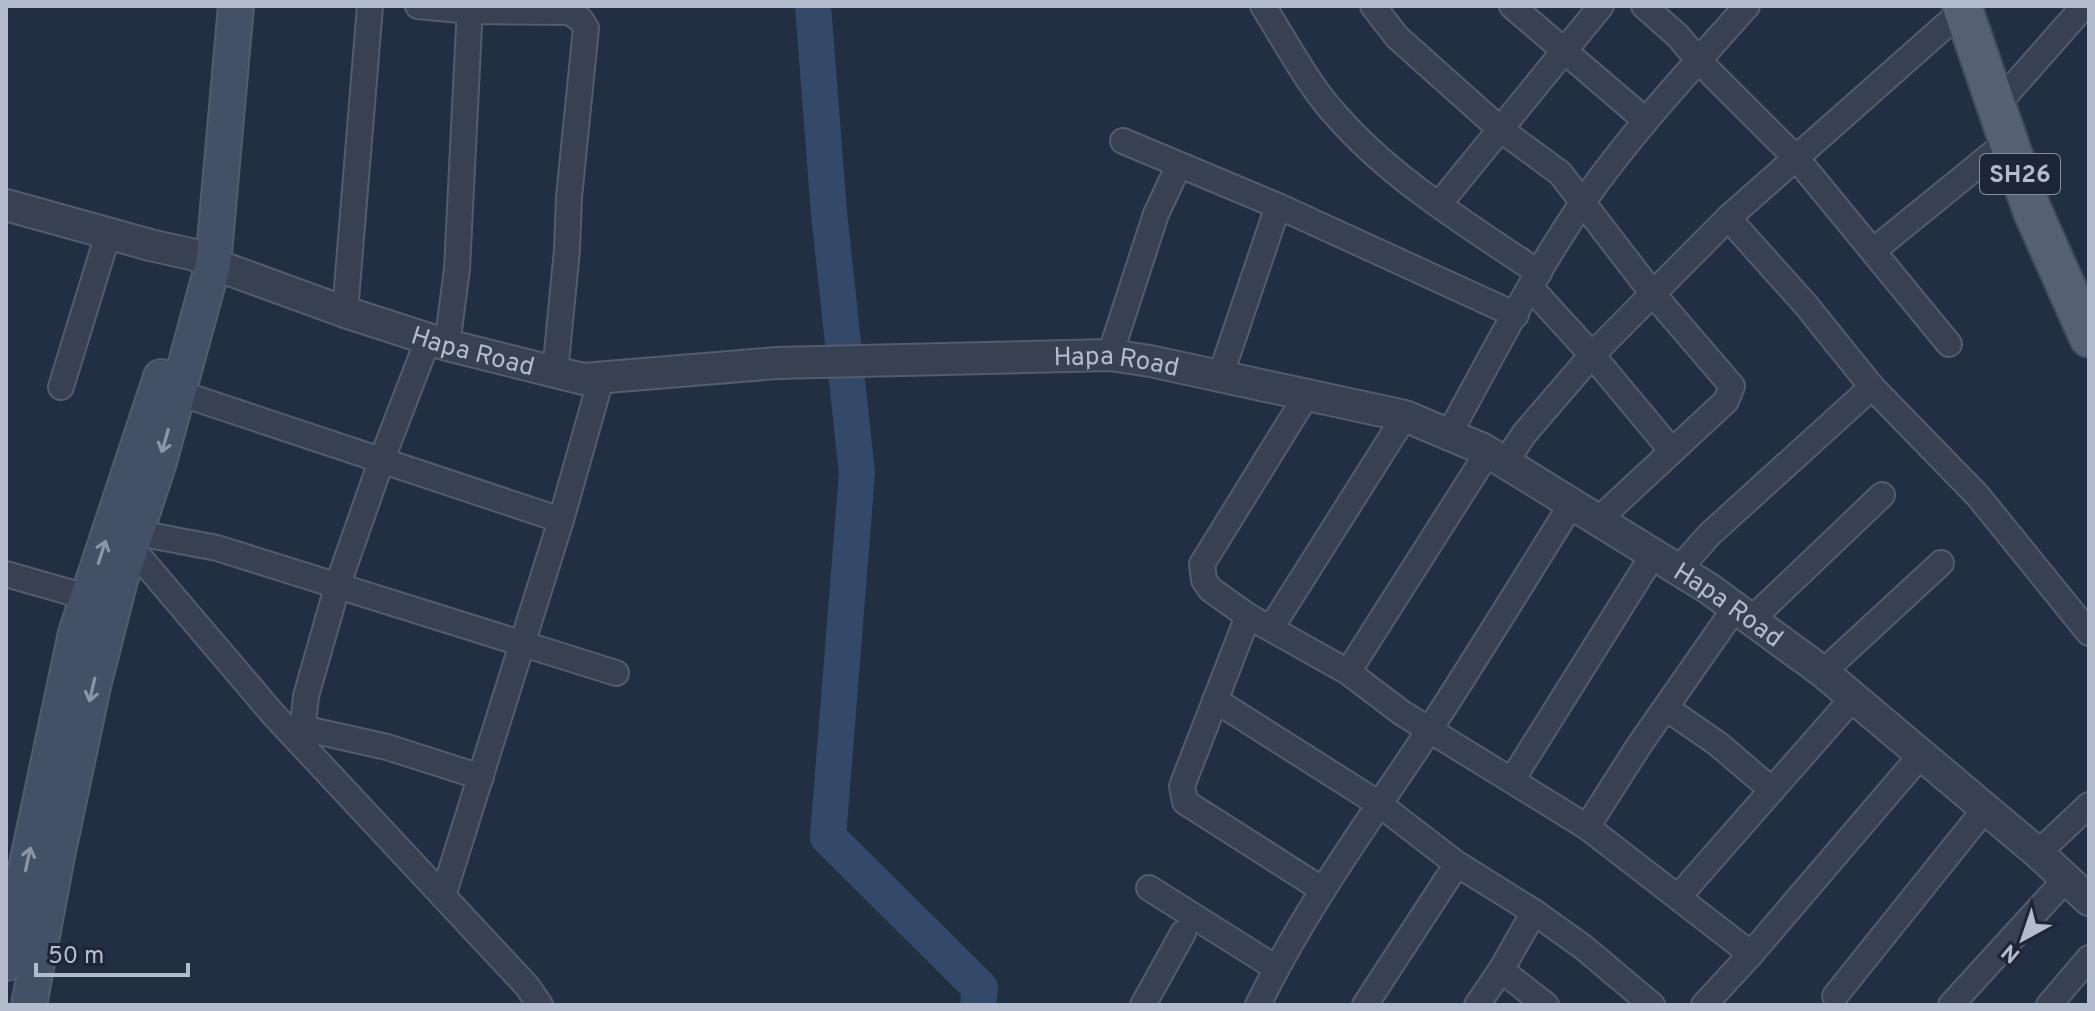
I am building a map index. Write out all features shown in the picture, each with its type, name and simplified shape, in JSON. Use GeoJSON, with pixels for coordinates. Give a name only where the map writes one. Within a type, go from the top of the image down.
{"type":"FeatureCollection","features":[{"type":"Feature","properties":{"kind":"main road"},"geometry":{"type":"LineString","coordinates":[[29,1005],[93,686],[100,601],[158,387],[204,260],[199,169],[214,6]]}},
{"type":"Feature","properties":{"kind":"main road"},"geometry":{"type":"LineString","coordinates":[[6,963],[76,633],[100,601],[134,539],[179,393],[204,260],[236,6]]}},
{"type":"Feature","properties":{"kind":"main road","name":"SH26"},"geometry":{"type":"LineString","coordinates":[[1963,8],[2032,210],[2085,318]]}},
{"type":"Feature","properties":{"kind":"street"},"geometry":{"type":"LineString","coordinates":[[345,312],[370,6]]}},
{"type":"Feature","properties":{"kind":"street"},"geometry":{"type":"LineString","coordinates":[[418,6],[569,12],[580,19],[588,31],[569,197],[555,373]]}},
{"type":"Feature","properties":{"kind":"street"},"geometry":{"type":"LineString","coordinates":[[1373,6],[1397,37],[1500,129],[1560,173],[1653,294],[1732,386],[1729,398],[1597,521]]}},
{"type":"Feature","properties":{"kind":"street"},"geometry":{"type":"LineString","coordinates":[[1512,6],[1645,120]]}},
{"type":"Feature","properties":{"kind":"street"},"geometry":{"type":"LineString","coordinates":[[1440,203],[1601,6]]}},
{"type":"Feature","properties":{"kind":"street"},"geometry":{"type":"LineString","coordinates":[[1644,6],[1678,36],[1795,157],[1949,344]]}},
{"type":"Feature","properties":{"kind":"street"},"geometry":{"type":"LineString","coordinates":[[1449,434],[1535,280],[1582,204],[1645,120],[1747,6]]}},
{"type":"Feature","properties":{"kind":"street"},"geometry":{"type":"LineString","coordinates":[[1997,105],[2084,6]]}},
{"type":"Feature","properties":{"kind":"street"},"geometry":{"type":"LineString","coordinates":[[302,735],[306,696],[338,584],[382,459],[438,341],[457,269],[470,8]]}},
{"type":"Feature","properties":{"kind":"street"},"geometry":{"type":"LineString","coordinates":[[1268,8],[1332,111],[1392,169],[1440,203],[1535,280],[1592,355],[1672,451]]}},
{"type":"Feature","properties":{"kind":"street"},"geometry":{"type":"LineString","coordinates":[[1348,672],[1497,457],[1524,434],[1592,355],[1728,218],[1963,8]]}},
{"type":"Feature","properties":{"kind":"street"},"geometry":{"type":"LineString","coordinates":[[1123,141],[1278,206],[1516,315]]}},
{"type":"Feature","properties":{"kind":"street"},"geometry":{"type":"LineString","coordinates":[[1874,250],[2008,141]]}},
{"type":"Feature","properties":{"kind":"street"},"geometry":{"type":"LineString","coordinates":[[1110,355],[1156,214],[1179,165]]}},
{"type":"Feature","properties":{"kind":"street","name":"Hapa Road"},"geometry":{"type":"LineString","coordinates":[[6,205],[204,260],[345,312],[555,373],[601,379],[777,363],[1110,355],[1405,416],[1497,457],[1666,562],[1743,614],[1823,672],[2038,853],[2089,900]]}},
{"type":"Feature","properties":{"kind":"street"},"geometry":{"type":"LineString","coordinates":[[1220,377],[1278,206]]}},
{"type":"Feature","properties":{"kind":"street"},"geometry":{"type":"LineString","coordinates":[[1728,218],[1806,305],[1872,387],[1978,496],[2089,633]]}},
{"type":"Feature","properties":{"kind":"street"},"geometry":{"type":"LineString","coordinates":[[61,387],[108,234]]}},
{"type":"Feature","properties":{"kind":"street"},"geometry":{"type":"LineString","coordinates":[[443,896],[561,520],[601,379]]}},
{"type":"Feature","properties":{"kind":"street"},"geometry":{"type":"LineString","coordinates":[[1512,780],[1666,562],[1710,534],[1872,387]]}},
{"type":"Feature","properties":{"kind":"street"},"geometry":{"type":"LineString","coordinates":[[179,393],[561,520]]}},
{"type":"Feature","properties":{"kind":"street"},"geometry":{"type":"LineString","coordinates":[[1306,396],[1202,564],[1204,580],[1210,589],[1248,616],[1348,672],[1402,713],[1587,827],[1751,954]]}},
{"type":"Feature","properties":{"kind":"street"},"geometry":{"type":"LineString","coordinates":[[1271,628],[1405,416]]}},
{"type":"Feature","properties":{"kind":"street"},"geometry":{"type":"LineString","coordinates":[[1587,827],[1666,708],[1743,614],[1882,495]]}},
{"type":"Feature","properties":{"kind":"street"},"geometry":{"type":"LineString","coordinates":[[1258,1005],[1276,968],[1323,890],[1430,730],[1571,505]]}},
{"type":"Feature","properties":{"kind":"street"},"geometry":{"type":"LineString","coordinates":[[540,1005],[527,986],[443,896],[302,735],[273,714],[134,539],[154,536],[217,548],[616,673]]}},
{"type":"Feature","properties":{"kind":"street"},"geometry":{"type":"LineString","coordinates":[[1823,672],[1941,563]]}},
{"type":"Feature","properties":{"kind":"street"},"geometry":{"type":"LineString","coordinates":[[6,574],[100,601]]}},
{"type":"Feature","properties":{"kind":"street"},"geometry":{"type":"LineString","coordinates":[[1248,616],[1182,786],[1185,802],[1323,890]]}},
{"type":"Feature","properties":{"kind":"street"},"geometry":{"type":"LineString","coordinates":[[1679,896],[1852,699]]}},
{"type":"Feature","properties":{"kind":"street"},"geometry":{"type":"LineString","coordinates":[[1215,700],[1379,804],[1457,864],[1534,912],[1583,947],[1652,1005]]}},
{"type":"Feature","properties":{"kind":"street"},"geometry":{"type":"LineString","coordinates":[[1666,708],[1718,744],[1772,790]]}},
{"type":"Feature","properties":{"kind":"street"},"geometry":{"type":"LineString","coordinates":[[302,735],[387,747],[481,777]]}},
{"type":"Feature","properties":{"kind":"street"},"geometry":{"type":"LineString","coordinates":[[1704,1005],[1921,755]]}},
{"type":"Feature","properties":{"kind":"street"},"geometry":{"type":"LineString","coordinates":[[2038,853],[2089,805]]}},
{"type":"Feature","properties":{"kind":"street"},"geometry":{"type":"LineString","coordinates":[[1835,996],[1985,809]]}},
{"type":"Feature","properties":{"kind":"street"},"geometry":{"type":"LineString","coordinates":[[1365,1005],[1457,864]]}},
{"type":"Feature","properties":{"kind":"street"},"geometry":{"type":"LineString","coordinates":[[1951,1005],[2066,879]]}},
{"type":"Feature","properties":{"kind":"street"},"geometry":{"type":"LineString","coordinates":[[1149,888],[1276,968]]}},
{"type":"Feature","properties":{"kind":"street"},"geometry":{"type":"LineString","coordinates":[[1477,1005],[1534,912]]}},
{"type":"Feature","properties":{"kind":"street"},"geometry":{"type":"LineString","coordinates":[[1143,1005],[1183,933]]}},
{"type":"Feature","properties":{"kind":"street"},"geometry":{"type":"LineString","coordinates":[[2049,1005],[2089,958]]}},
{"type":"Feature","properties":{"kind":"street"},"geometry":{"type":"LineString","coordinates":[[1501,970],[1546,1005]]}},
{"type":"Feature","properties":{"kind":"waterway"},"geometry":{"type":"LineString","coordinates":[[813,6],[829,213],[857,473],[828,837],[980,988],[978,1005]]}}]}
